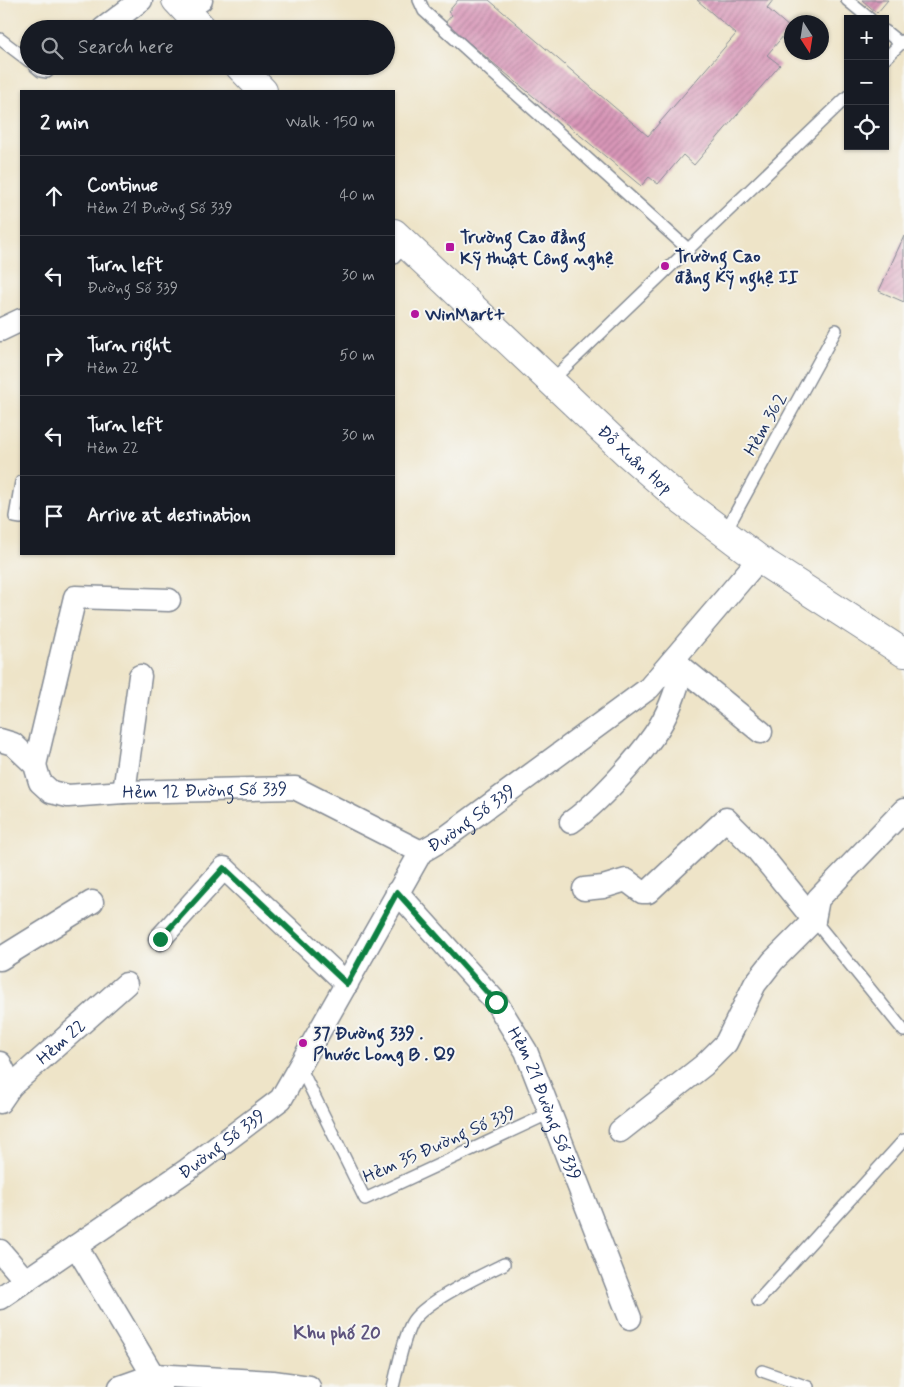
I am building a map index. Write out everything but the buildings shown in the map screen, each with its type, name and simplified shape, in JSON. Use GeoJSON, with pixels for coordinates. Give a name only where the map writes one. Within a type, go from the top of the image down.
{"type":"FeatureCollection","features":[{"type":"Feature","properties":{"kind":"main road"},"geometry":{"type":"LineString","coordinates":[[187,3],[197,20]]}},
{"type":"Feature","properties":{"kind":"main road"},"geometry":{"type":"LineString","coordinates":[[247,75],[261,90]]}},
{"type":"Feature","properties":{"kind":"main road","name":"Đỗ Xuân Hợp"},"geometry":{"type":"LineString","coordinates":[[398,246],[551,381],[628,454],[724,534],[759,559],[904,653]]}},
{"type":"Feature","properties":{"kind":"street"},"geometry":{"type":"LineString","coordinates":[[115,20],[141,0]]}},
{"type":"Feature","properties":{"kind":"street"},"geometry":{"type":"LineString","coordinates":[[0,330],[20,320]]}},
{"type":"Feature","properties":{"kind":"street","name":"Đường Số 339"},"geometry":{"type":"LineString","coordinates":[[0,1298],[187,1170],[281,1100],[420,852],[445,838],[649,688],[677,663],[759,559]]}},
{"type":"Feature","properties":{"kind":"street"},"geometry":{"type":"LineString","coordinates":[[35,765],[75,598],[169,600]]}},
{"type":"Feature","properties":{"kind":"street"},"geometry":{"type":"LineString","coordinates":[[677,663],[761,732]]}},
{"type":"Feature","properties":{"kind":"street"},"geometry":{"type":"LineString","coordinates":[[571,822],[612,784],[655,734],[676,690],[677,663]]}},
{"type":"Feature","properties":{"kind":"street"},"geometry":{"type":"LineString","coordinates":[[124,792],[140,676]]}},
{"type":"Feature","properties":{"kind":"street","name":"Hẻm 12 Đường Số 339"},"geometry":{"type":"LineString","coordinates":[[0,740],[13,744],[35,765],[40,782],[51,792],[68,796],[124,792],[295,788],[420,852]]}},
{"type":"Feature","properties":{"kind":"street"},"geometry":{"type":"LineString","coordinates":[[620,1131],[704,1065],[726,1043],[755,984],[773,961],[814,920],[818,899],[904,810]]}},
{"type":"Feature","properties":{"kind":"street"},"geometry":{"type":"LineString","coordinates":[[584,889],[602,887],[626,880],[642,892],[648,892],[726,819],[758,851],[814,920]]}},
{"type":"Feature","properties":{"kind":"street"},"geometry":{"type":"LineString","coordinates":[[160,939],[224,868],[347,984]]}},
{"type":"Feature","properties":{"kind":"street","name":"Hẻm 21 Đường Số 339"},"geometry":{"type":"LineString","coordinates":[[397,892],[496,1002],[526,1050],[630,1318]]}},
{"type":"Feature","properties":{"kind":"street"},"geometry":{"type":"LineString","coordinates":[[0,959],[92,902]]}},
{"type":"Feature","properties":{"kind":"street","name":"Hẻm 22"},"geometry":{"type":"LineString","coordinates":[[6,1094],[126,984]]}},
{"type":"Feature","properties":{"kind":"street"},"geometry":{"type":"LineString","coordinates":[[0,1064],[6,1094]]}},
{"type":"Feature","properties":{"kind":"street"},"geometry":{"type":"LineString","coordinates":[[76,1246],[157,1381]]}},
{"type":"Feature","properties":{"kind":"street"},"geometry":{"type":"LineString","coordinates":[[0,1251],[26,1281]]}},
{"type":"Feature","properties":{"kind":"street"},"geometry":{"type":"LineString","coordinates":[[120,1387],[157,1381],[273,1382],[308,1387]]}},
{"type":"Feature","properties":{"kind":"lane"},"geometry":{"type":"LineString","coordinates":[[419,0],[424,11],[689,250]]}},
{"type":"Feature","properties":{"kind":"lane"},"geometry":{"type":"LineString","coordinates":[[847,0],[865,15]]}},
{"type":"Feature","properties":{"kind":"lane"},"geometry":{"type":"LineString","coordinates":[[889,34],[902,42],[889,55]]}},
{"type":"Feature","properties":{"kind":"lane"},"geometry":{"type":"LineString","coordinates":[[0,39],[20,54]]}},
{"type":"Feature","properties":{"kind":"lane"},"geometry":{"type":"LineString","coordinates":[[551,381],[844,100]]}},
{"type":"Feature","properties":{"kind":"lane","name":"Hẻm 362"},"geometry":{"type":"LineString","coordinates":[[724,534],[836,330]]}},
{"type":"Feature","properties":{"kind":"lane"},"geometry":{"type":"LineString","coordinates":[[20,488],[15,517],[20,518]]}},
{"type":"Feature","properties":{"kind":"lane"},"geometry":{"type":"LineString","coordinates":[[814,920],[904,1031]]}},
{"type":"Feature","properties":{"kind":"lane","name":"Hẻm 35 Đường Số 339"},"geometry":{"type":"LineString","coordinates":[[300,1067],[365,1199],[550,1113]]}},
{"type":"Feature","properties":{"kind":"lane"},"geometry":{"type":"LineString","coordinates":[[758,1301],[904,1140]]}},
{"type":"Feature","properties":{"kind":"lane"},"geometry":{"type":"LineString","coordinates":[[393,1387],[411,1322],[426,1307],[504,1264]]}},
{"type":"Feature","properties":{"kind":"lane"},"geometry":{"type":"LineString","coordinates":[[762,1371],[808,1387]]}},
{"type":"Feature","properties":{"kind":"place","name":"Trường Cao đẳng Kỹ thuật Công nghệ"},"geometry":{"type":"Point","coordinates":[450,247]}},
{"type":"Feature","properties":{"kind":"place","name":"Trường Cao đẳng Kỹ nghệ II"},"geometry":{"type":"Point","coordinates":[665,266]}},
{"type":"Feature","properties":{"kind":"place","name":"WinMart+"},"geometry":{"type":"Point","coordinates":[415,314]}},
{"type":"Feature","properties":{"kind":"place","name":"37 Đường 339 . Phước Long B . Q9"},"geometry":{"type":"Point","coordinates":[303,1043]}},
{"type":"Feature","properties":{"kind":"district","name":"Khu phố 20"},"geometry":{"type":"Point","coordinates":[337,1332]}},
{"type":"Feature","properties":{"kind":"route"},"geometry":{"type":"LineString","coordinates":[[160,939],[224,868],[347,984],[397,892],[496,1002]]}}]}
